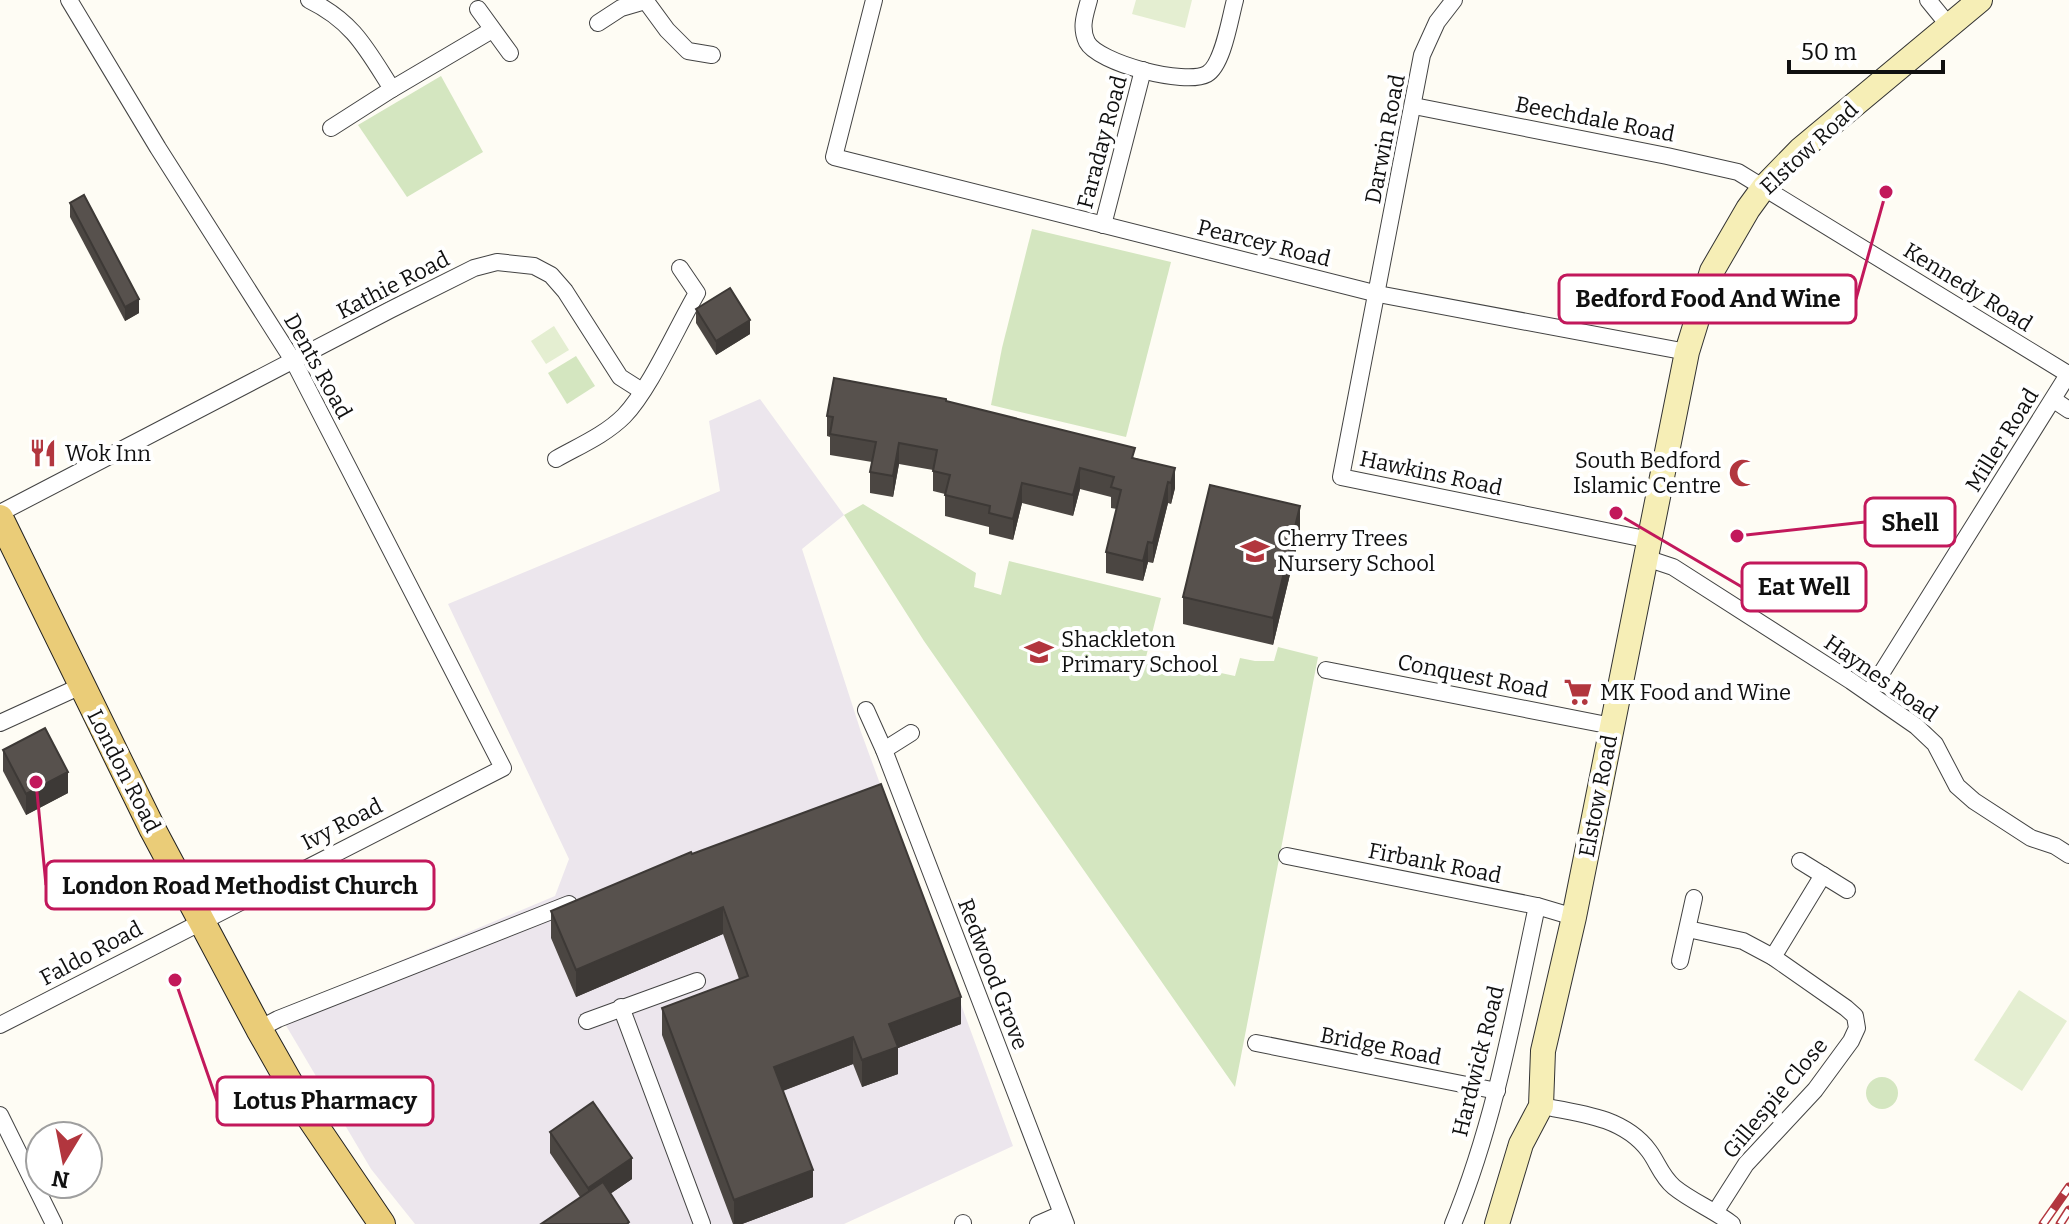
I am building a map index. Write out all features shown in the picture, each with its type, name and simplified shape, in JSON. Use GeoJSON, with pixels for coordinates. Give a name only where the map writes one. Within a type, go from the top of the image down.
{"type":"FeatureCollection","features":[{"type":"Feature","properties":{"kind":"main road","name":"London Road"},"geometry":{"type":"LineString","coordinates":[[0,516],[81,686],[259,1029],[306,1112],[382,1224]]}},
{"type":"Feature","properties":{"kind":"street","name":"Dents Road"},"geometry":{"type":"LineString","coordinates":[[69,0],[158,148],[294,362],[503,768]]}},
{"type":"Feature","properties":{"kind":"street"},"geometry":{"type":"LineString","coordinates":[[309,0],[329,10],[357,34],[392,89]]}},
{"type":"Feature","properties":{"kind":"street","name":"Pearcey Road"},"geometry":{"type":"LineString","coordinates":[[874,0],[834,157],[1378,294],[1687,352]]}},
{"type":"Feature","properties":{"kind":"street"},"geometry":{"type":"LineString","coordinates":[[1089,0],[1082,26],[1096,54],[1143,70],[1189,78],[1208,74],[1218,60],[1235,0]]}},
{"type":"Feature","properties":{"kind":"street","name":"Darwin Road"},"geometry":{"type":"LineString","coordinates":[[1378,294],[1422,55],[1437,22],[1454,0]]}},
{"type":"Feature","properties":{"kind":"street"},"geometry":{"type":"LineString","coordinates":[[1928,0],[1950,27]]}},
{"type":"Feature","properties":{"kind":"street","name":"Elstow Road"},"geometry":{"type":"LineString","coordinates":[[1497,1224],[1516,1158],[1541,1106],[1543,1051],[1574,917],[1687,352],[1712,271],[1764,187],[1809,143],[1980,0]]}},
{"type":"Feature","properties":{"kind":"street"},"geometry":{"type":"LineString","coordinates":[[598,23],[621,8],[645,1],[688,51],[712,55]]}},
{"type":"Feature","properties":{"kind":"street"},"geometry":{"type":"LineString","coordinates":[[478,9],[510,53]]}},
{"type":"Feature","properties":{"kind":"street"},"geometry":{"type":"LineString","coordinates":[[331,128],[492,30]]}},
{"type":"Feature","properties":{"kind":"street","name":"Faraday Road"},"geometry":{"type":"LineString","coordinates":[[1103,225],[1143,70]]}},
{"type":"Feature","properties":{"kind":"street","name":"Beechdale Road"},"geometry":{"type":"LineString","coordinates":[[1414,106],[1727,169],[1764,187]]}},
{"type":"Feature","properties":{"kind":"street","name":"Kennedy Road"},"geometry":{"type":"LineString","coordinates":[[1764,187],[2069,374]]}},
{"type":"Feature","properties":{"kind":"street","name":"Kathie Road"},"geometry":{"type":"LineString","coordinates":[[0,516],[474,268],[497,262],[534,266],[551,275],[565,291],[620,377],[642,391]]}},
{"type":"Feature","properties":{"kind":"street"},"geometry":{"type":"LineString","coordinates":[[556,459],[609,428],[625,415],[642,391],[697,293],[680,268]]}},
{"type":"Feature","properties":{"kind":"street","name":"Hawkins Road"},"geometry":{"type":"LineString","coordinates":[[1378,294],[1341,477],[1648,549]]}},
{"type":"Feature","properties":{"kind":"street","name":"Miller Road"},"geometry":{"type":"LineString","coordinates":[[1869,693],[2069,374]]}},
{"type":"Feature","properties":{"kind":"street"},"geometry":{"type":"LineString","coordinates":[[2054,400],[2069,410]]}},
{"type":"Feature","properties":{"kind":"street","name":"Haynes Road"},"geometry":{"type":"LineString","coordinates":[[1648,549],[1916,726],[1935,744],[1957,786],[1974,801],[2031,838],[2055,846],[2069,855]]}},
{"type":"Feature","properties":{"kind":"street","name":"Conquest Road"},"geometry":{"type":"LineString","coordinates":[[1326,670],[1612,726]]}},
{"type":"Feature","properties":{"kind":"street"},"geometry":{"type":"LineString","coordinates":[[0,723],[81,686]]}},
{"type":"Feature","properties":{"kind":"street","name":"Redwood Grove"},"geometry":{"type":"LineString","coordinates":[[866,710],[1064,1219],[1038,1224]]}},
{"type":"Feature","properties":{"kind":"street"},"geometry":{"type":"LineString","coordinates":[[884,750],[911,733]]}},
{"type":"Feature","properties":{"kind":"street","name":"Ivy Road"},"geometry":{"type":"LineString","coordinates":[[202,920],[503,768]]}},
{"type":"Feature","properties":{"kind":"street","name":"Firbank Road"},"geometry":{"type":"LineString","coordinates":[[1287,856],[1537,906],[1574,917]]}},
{"type":"Feature","properties":{"kind":"street"},"geometry":{"type":"LineString","coordinates":[[1800,861],[1847,890]]}},
{"type":"Feature","properties":{"kind":"street"},"geometry":{"type":"LineString","coordinates":[[1773,957],[1823,875]]}},
{"type":"Feature","properties":{"kind":"street"},"geometry":{"type":"LineString","coordinates":[[1680,961],[1694,898]]}},
{"type":"Feature","properties":{"kind":"street"},"geometry":{"type":"LineString","coordinates":[[259,1029],[569,904]]}},
{"type":"Feature","properties":{"kind":"street","name":"Hardwick Road"},"geometry":{"type":"LineString","coordinates":[[1453,1224],[1468,1187],[1497,1091],[1537,906]]}},
{"type":"Feature","properties":{"kind":"street","name":"Faldo Road"},"geometry":{"type":"LineString","coordinates":[[0,1025],[202,920]]}},
{"type":"Feature","properties":{"kind":"street","name":"Gillespie Close"},"geometry":{"type":"LineString","coordinates":[[1688,929],[1743,941],[1773,957],[1846,1008],[1855,1016],[1857,1028],[1815,1090],[1746,1164],[1716,1211]]}},
{"type":"Feature","properties":{"kind":"street"},"geometry":{"type":"LineString","coordinates":[[587,1021],[697,981]]}},
{"type":"Feature","properties":{"kind":"street"},"geometry":{"type":"LineString","coordinates":[[621,1007],[702,1224]]}},
{"type":"Feature","properties":{"kind":"street","name":"Bridge Road"},"geometry":{"type":"LineString","coordinates":[[1256,1043],[1497,1091]]}},
{"type":"Feature","properties":{"kind":"street"},"geometry":{"type":"LineString","coordinates":[[1541,1106],[1616,1124],[1635,1136],[1650,1152],[1658,1170],[1674,1187],[1732,1224]]}},
{"type":"Feature","properties":{"kind":"street"},"geometry":{"type":"LineString","coordinates":[[0,1115],[54,1224]]}},
{"type":"Feature","properties":{"kind":"shaded area"},"geometry":{"type":"Polygon","coordinates":[[[760,399],[844,515],[802,549],[861,732],[1013,1146],[844,1224],[415,1224],[371,1169],[278,1012],[555,896],[569,859],[448,604],[720,491],[709,421],[760,399]]]}},
{"type":"Feature","properties":{"kind":"green space"},"geometry":{"type":"Polygon","coordinates":[[[1136,0],[1192,0],[1185,28],[1132,14],[1136,0]]]}},
{"type":"Feature","properties":{"kind":"green space"},"geometry":{"type":"Polygon","coordinates":[[[441,76],[483,152],[407,197],[358,125],[441,76]]]}},
{"type":"Feature","properties":{"kind":"green space"},"geometry":{"type":"Polygon","coordinates":[[[1032,229],[1171,262],[1126,437],[991,405],[1032,229]]]}},
{"type":"Feature","properties":{"kind":"green space"},"geometry":{"type":"Polygon","coordinates":[[[554,326],[569,350],[546,364],[531,341],[554,326]]]}},
{"type":"Feature","properties":{"kind":"green space"},"geometry":{"type":"Polygon","coordinates":[[[576,356],[595,386],[567,404],[548,373],[576,356]]]}},
{"type":"Feature","properties":{"kind":"green space"},"geometry":{"type":"Polygon","coordinates":[[[863,504],[976,573],[974,587],[1001,595],[1009,561],[1161,598],[1146,657],[1235,676],[1240,658],[1274,661],[1278,647],[1318,657],[1235,1087],[924,641],[844,515],[863,504]]]}},
{"type":"Feature","properties":{"kind":"green space"},"geometry":{"type":"Polygon","coordinates":[[[2019,990],[2067,1021],[2022,1091],[1974,1060],[2019,990]]]}},
{"type":"Feature","properties":{"kind":"green space"},"geometry":{"type":"Polygon","coordinates":[[[1882,1077],[1893,1082],[1898,1093],[1893,1104],[1882,1109],[1871,1104],[1866,1093],[1871,1082],[1882,1077]]]}},
{"type":"Feature","properties":{"kind":"building"},"geometry":{"type":"Polygon","coordinates":[[[84,195],[139,299],[125,307],[70,203],[84,195]]]}},
{"type":"Feature","properties":{"kind":"building"},"geometry":{"type":"Polygon","coordinates":[[[730,288],[750,320],[716,341],[696,309],[730,288]]]}},
{"type":"Feature","properties":{"kind":"building"},"geometry":{"type":"Polygon","coordinates":[[[834,378],[946,399],[1135,448],[1132,458],[1175,468],[1171,483],[1168,482],[1153,543],[1148,542],[1143,561],[1106,552],[1121,490],[1111,487],[1114,477],[1080,468],[1073,495],[1022,483],[1013,519],[989,513],[990,506],[945,495],[950,475],[933,471],[937,450],[899,443],[893,476],[870,472],[876,442],[830,434],[833,417],[827,416],[834,378]]]}},
{"type":"Feature","properties":{"kind":"building"},"geometry":{"type":"Polygon","coordinates":[[[1210,485],[1300,506],[1273,618],[1183,597],[1210,485]]]}},
{"type":"Feature","properties":{"kind":"building"},"geometry":{"type":"Polygon","coordinates":[[[45,728],[68,772],[26,794],[3,750],[45,728]]]}},
{"type":"Feature","properties":{"kind":"building"},"geometry":{"type":"Polygon","coordinates":[[[881,784],[961,997],[889,1024],[898,1047],[862,1060],[853,1037],[774,1067],[813,1170],[734,1200],[662,1008],[748,976],[723,907],[576,970],[551,911],[691,852],[881,784]]]}},
{"type":"Feature","properties":{"kind":"building"},"geometry":{"type":"Polygon","coordinates":[[[593,1102],[632,1158],[588,1188],[550,1132],[593,1102]]]}},
{"type":"Feature","properties":{"kind":"building"},"geometry":{"type":"Polygon","coordinates":[[[603,1182],[629,1222],[627,1224],[541,1224],[603,1182]]]}},
{"type":"Feature","properties":{"kind":"railway"},"geometry":{"type":"LineString","coordinates":[[2043,1224],[2069,1187]]}},
{"type":"Feature","properties":{"kind":"railway"},"geometry":{"type":"LineString","coordinates":[[2060,1224],[2069,1210]]}},
{"type":"Feature","properties":{"kind":"place","name":"Bedford Food And Wine"},"geometry":{"type":"Point","coordinates":[1886,192]}},
{"type":"Feature","properties":{"kind":"place","name":"Wok Inn"},"geometry":{"type":"Point","coordinates":[43,453]}},
{"type":"Feature","properties":{"kind":"place","name":"South Bedford Islamic Centre"},"geometry":{"type":"Point","coordinates":[1743,473]}},
{"type":"Feature","properties":{"kind":"place","name":"Eat Well"},"geometry":{"type":"Point","coordinates":[1616,513]}},
{"type":"Feature","properties":{"kind":"place","name":"Shell"},"geometry":{"type":"Point","coordinates":[1737,536]}},
{"type":"Feature","properties":{"kind":"place","name":"Cherry Trees Nursery School"},"geometry":{"type":"Point","coordinates":[1255,551]}},
{"type":"Feature","properties":{"kind":"place","name":"Shackleton Primary School"},"geometry":{"type":"Point","coordinates":[1039,652]}},
{"type":"Feature","properties":{"kind":"place","name":"MK Food and Wine"},"geometry":{"type":"Point","coordinates":[1578,692]}},
{"type":"Feature","properties":{"kind":"place","name":"London Road Methodist Church"},"geometry":{"type":"Point","coordinates":[36,782]}},
{"type":"Feature","properties":{"kind":"place","name":"Lotus Pharmacy"},"geometry":{"type":"Point","coordinates":[175,980]}}]}
